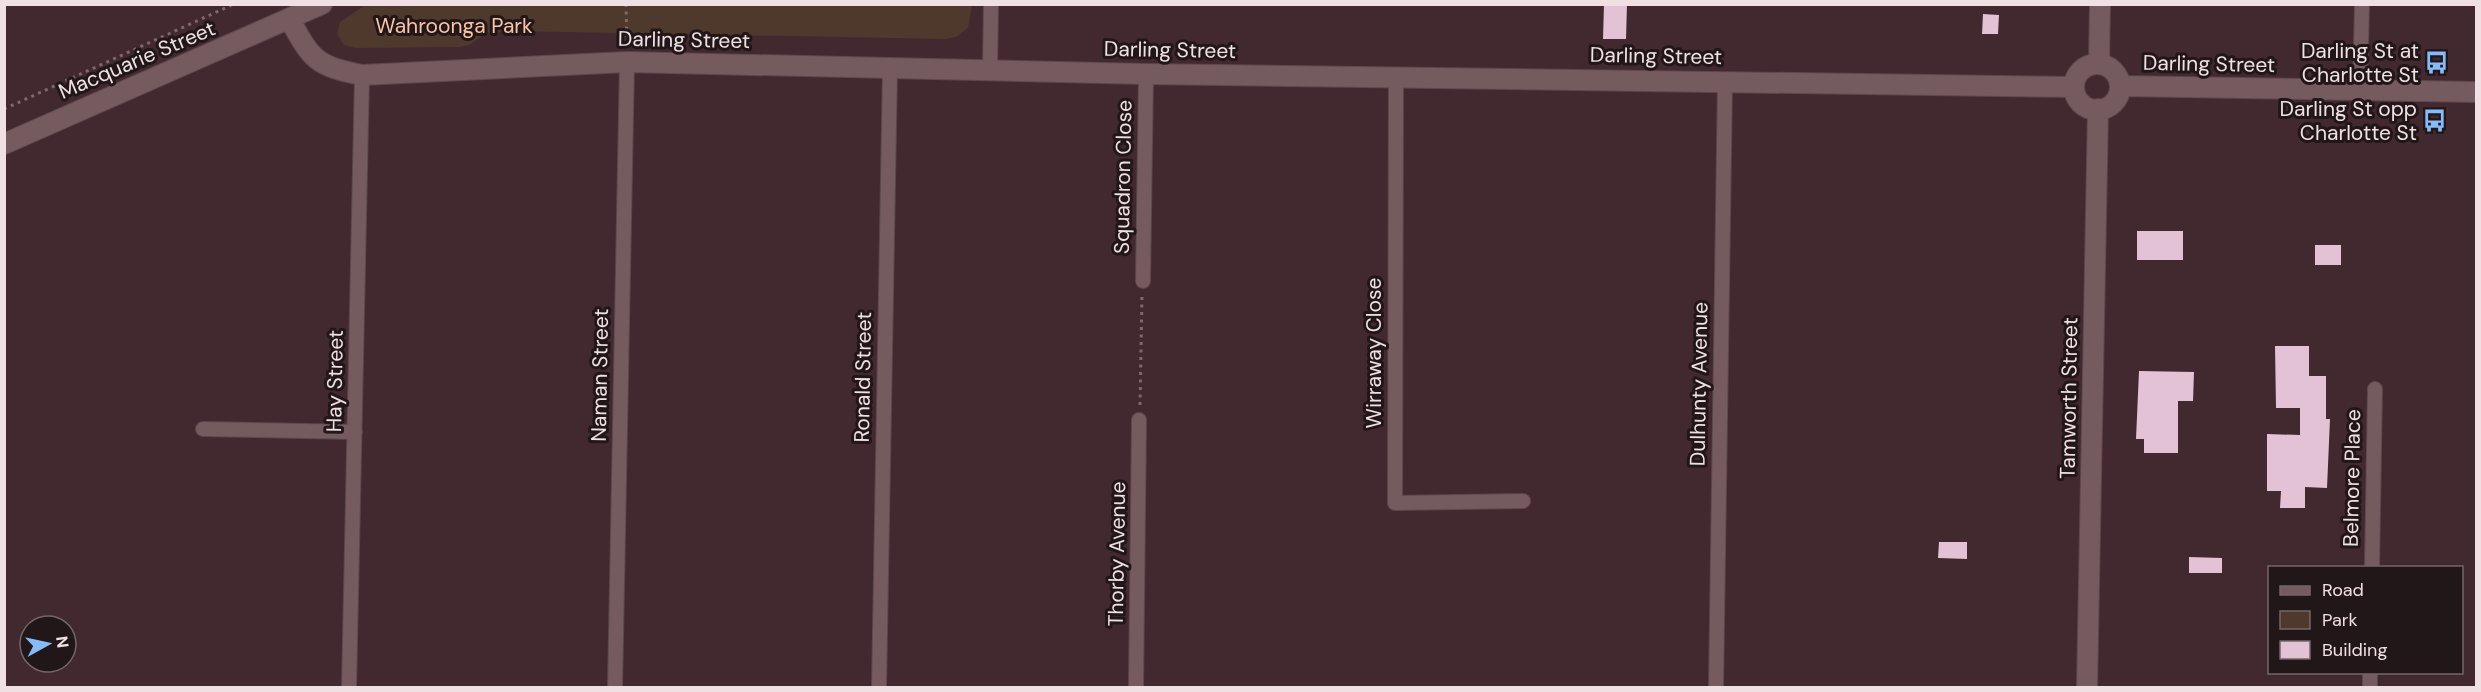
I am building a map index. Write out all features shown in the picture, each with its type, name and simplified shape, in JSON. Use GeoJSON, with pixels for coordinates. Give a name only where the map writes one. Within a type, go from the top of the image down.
{"type":"FeatureCollection","features":[{"type":"Feature","properties":{"kind":"street","name":"Macquarie Street"},"geometry":{"type":"LineString","coordinates":[[4,144],[322,4]]}},
{"type":"Feature","properties":{"kind":"street"},"geometry":{"type":"LineString","coordinates":[[990,70],[991,4]]}},
{"type":"Feature","properties":{"kind":"street"},"geometry":{"type":"LineString","coordinates":[[2099,64],[2100,4]]}},
{"type":"Feature","properties":{"kind":"street"},"geometry":{"type":"LineString","coordinates":[[2360,90],[2362,4]]}},
{"type":"Feature","properties":{"kind":"street","name":"Darling Street"},"geometry":{"type":"LineString","coordinates":[[290,20],[316,61],[333,69],[362,75],[627,63],[1146,74],[2074,87]]}},
{"type":"Feature","properties":{"kind":"street","name":"Naman Street"},"geometry":{"type":"LineString","coordinates":[[615,687],[627,63]]}},
{"type":"Feature","properties":{"kind":"street"},"geometry":{"type":"LineString","coordinates":[[2099,64],[2111,69],[2120,86],[2111,105],[2097,109],[2084,105],[2074,87],[2079,73],[2085,68],[2099,64]]}},
{"type":"Feature","properties":{"kind":"street","name":"Ronald Street"},"geometry":{"type":"LineString","coordinates":[[879,687],[890,67]]}},
{"type":"Feature","properties":{"kind":"street","name":"Squadron Close"},"geometry":{"type":"LineString","coordinates":[[1143,281],[1146,74]]}},
{"type":"Feature","properties":{"kind":"street","name":"Hay Street"},"geometry":{"type":"LineString","coordinates":[[349,687],[362,75]]}},
{"type":"Feature","properties":{"kind":"street","name":"Wirraway Close"},"geometry":{"type":"LineString","coordinates":[[1396,76],[1395,503],[1523,501]]}},
{"type":"Feature","properties":{"kind":"street","name":"Dulhunty Avenue"},"geometry":{"type":"LineString","coordinates":[[1716,687],[1725,81]]}},
{"type":"Feature","properties":{"kind":"street","name":"Darling Street"},"geometry":{"type":"LineString","coordinates":[[2120,86],[2476,92]]}},
{"type":"Feature","properties":{"kind":"street","name":"Tamworth Street"},"geometry":{"type":"LineString","coordinates":[[2088,687],[2097,109]]}},
{"type":"Feature","properties":{"kind":"street","name":"Belmore Place"},"geometry":{"type":"LineString","coordinates":[[2372,566],[2375,389]]}},
{"type":"Feature","properties":{"kind":"street","name":"Thorby Avenue"},"geometry":{"type":"LineString","coordinates":[[1136,687],[1139,420]]}},
{"type":"Feature","properties":{"kind":"street"},"geometry":{"type":"LineString","coordinates":[[202,429],[355,432]]}},
{"type":"Feature","properties":{"kind":"path"},"geometry":{"type":"LineString","coordinates":[[4,109],[234,4]]}},
{"type":"Feature","properties":{"kind":"path"},"geometry":{"type":"LineString","coordinates":[[626,4],[627,63]]}},
{"type":"Feature","properties":{"kind":"path"},"geometry":{"type":"LineString","coordinates":[[1139,420],[1143,281]]}},
{"type":"Feature","properties":{"kind":"green space","name":"Wahroonga Park"},"geometry":{"type":"Polygon","coordinates":[[[367,4],[972,5],[968,28],[956,37],[946,39],[512,31],[487,33],[469,45],[460,47],[355,48],[344,45],[337,34],[340,22],[367,4]]]}},
{"type":"Feature","properties":{"kind":"building"},"geometry":{"type":"Polygon","coordinates":[[[1604,4],[1627,4],[1626,39],[1603,39],[1604,4]]]}},
{"type":"Feature","properties":{"kind":"building"},"geometry":{"type":"Polygon","coordinates":[[[1983,14],[1999,15],[1998,34],[1982,34],[1983,14]]]}},
{"type":"Feature","properties":{"kind":"building"},"geometry":{"type":"Polygon","coordinates":[[[2137,231],[2183,231],[2183,260],[2137,260],[2137,231]]]}},
{"type":"Feature","properties":{"kind":"building"},"geometry":{"type":"Polygon","coordinates":[[[2315,245],[2341,245],[2341,265],[2315,265],[2315,245]]]}},
{"type":"Feature","properties":{"kind":"building"},"geometry":{"type":"Polygon","coordinates":[[[2275,346],[2309,346],[2309,376],[2326,376],[2326,419],[2330,419],[2327,488],[2305,487],[2305,508],[2280,508],[2281,491],[2267,491],[2267,434],[2300,435],[2300,408],[2276,408],[2275,346]]]}},
{"type":"Feature","properties":{"kind":"building"},"geometry":{"type":"Polygon","coordinates":[[[2139,371],[2194,372],[2193,401],[2178,401],[2178,453],[2144,453],[2144,439],[2136,439],[2139,371]]]}},
{"type":"Feature","properties":{"kind":"building"},"geometry":{"type":"Polygon","coordinates":[[[1939,542],[1967,542],[1967,559],[1938,558],[1939,542]]]}},
{"type":"Feature","properties":{"kind":"building"},"geometry":{"type":"Polygon","coordinates":[[[2189,557],[2222,558],[2222,573],[2189,573],[2189,557]]]}},
{"type":"Feature","properties":{"kind":"place","name":"Darling St at Charlotte St"},"geometry":{"type":"Point","coordinates":[2437,63]}},
{"type":"Feature","properties":{"kind":"place","name":"Darling St opp Charlotte St"},"geometry":{"type":"Point","coordinates":[2435,121]}}]}
